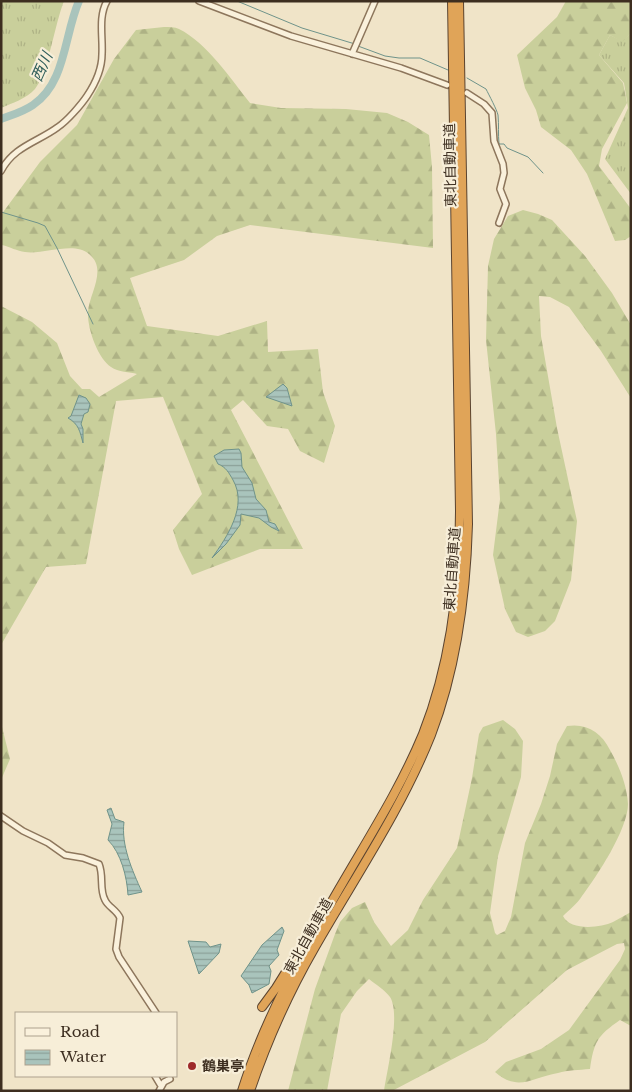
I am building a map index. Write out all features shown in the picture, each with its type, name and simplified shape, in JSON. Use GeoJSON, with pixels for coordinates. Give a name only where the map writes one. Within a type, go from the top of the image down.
{"type":"FeatureCollection","features":[{"type":"Feature","properties":{"kind":"highway","name":"東北自動車道"},"geometry":{"type":"LineString","coordinates":[[242,1091],[272,1013],[316,931],[397,790],[423,733],[440,679],[456,600],[459,566],[460,503],[452,1]]}},
{"type":"Feature","properties":{"kind":"highway","name":"東北自動車道"},"geometry":{"type":"LineString","coordinates":[[250,1091],[276,1024],[294,987],[399,802],[420,760],[438,714],[456,647],[465,585],[468,524],[459,1]]}},
{"type":"Feature","properties":{"kind":"highway"},"geometry":{"type":"LineString","coordinates":[[262,1007],[289,969],[322,911],[343,883]]}},
{"type":"Feature","properties":{"kind":"street"},"geometry":{"type":"LineString","coordinates":[[1,171],[16,153],[32,141],[58,127],[85,99],[97,80],[102,56],[101,17],[103,7],[107,1]]}},
{"type":"Feature","properties":{"kind":"street"},"geometry":{"type":"LineString","coordinates":[[199,1],[262,26],[401,68],[447,84]]}},
{"type":"Feature","properties":{"kind":"street"},"geometry":{"type":"LineString","coordinates":[[352,54],[374,1]]}},
{"type":"Feature","properties":{"kind":"street"},"geometry":{"type":"LineString","coordinates":[[467,93],[484,104],[492,114],[494,141],[503,164],[504,173],[500,189],[506,204],[499,223]]}},
{"type":"Feature","properties":{"kind":"street"},"geometry":{"type":"LineString","coordinates":[[1,816],[64,854],[99,864],[102,894],[106,902],[119,914],[120,918],[116,949],[119,957],[155,1012]]}},
{"type":"Feature","properties":{"kind":"street"},"geometry":{"type":"LineString","coordinates":[[160,1088],[170,1079]]}},
{"type":"Feature","properties":{"kind":"green space"},"geometry":{"type":"Polygon","coordinates":[[[1,1],[64,1],[40,82],[27,95],[1,108],[1,1]]]}},
{"type":"Feature","properties":{"kind":"green space"},"geometry":{"type":"Polygon","coordinates":[[[566,1],[631,1],[631,33],[622,42],[610,35],[599,55],[623,83],[627,103],[602,149],[599,166],[631,209],[631,236],[625,240],[615,241],[587,174],[571,150],[541,127],[536,110],[525,88],[517,55],[557,17],[566,1]]]}},
{"type":"Feature","properties":{"kind":"green space"},"geometry":{"type":"Polygon","coordinates":[[[164,27],[179,29],[199,43],[218,62],[250,103],[281,108],[346,109],[387,113],[408,122],[429,135],[432,167],[433,248],[250,225],[217,236],[184,260],[130,278],[147,326],[218,336],[267,321],[268,352],[318,349],[323,392],[335,426],[324,463],[300,451],[288,429],[267,426],[243,400],[231,410],[303,549],[260,549],[192,575],[179,549],[173,530],[202,494],[163,397],[116,401],[86,564],[46,567],[1,645],[1,306],[32,322],[57,343],[70,376],[82,389],[90,389],[99,397],[137,374],[120,371],[111,367],[106,363],[94,342],[89,326],[88,312],[96,282],[97,267],[89,254],[83,250],[67,248],[32,252],[22,251],[2,245],[1,215],[40,162],[77,125],[114,59],[136,30],[164,27]]]}},
{"type":"Feature","properties":{"kind":"green space"},"geometry":{"type":"Polygon","coordinates":[[[631,33],[631,194],[605,159],[628,108],[624,83],[599,55],[610,35],[622,41],[631,33]]]}},
{"type":"Feature","properties":{"kind":"green space"},"geometry":{"type":"Polygon","coordinates":[[[523,210],[552,220],[585,256],[612,293],[631,325],[631,398],[601,351],[569,307],[550,297],[539,296],[541,336],[557,428],[577,521],[571,580],[555,621],[545,631],[528,637],[516,632],[505,609],[493,555],[500,499],[496,434],[486,340],[488,266],[494,239],[508,216],[523,210]]]}},
{"type":"Feature","properties":{"kind":"green space"},"geometry":{"type":"Polygon","coordinates":[[[503,720],[515,729],[523,741],[521,777],[498,856],[490,913],[495,933],[497,935],[505,931],[511,917],[525,843],[541,804],[557,744],[567,726],[581,726],[593,730],[606,744],[619,769],[627,797],[627,814],[617,839],[596,877],[580,899],[563,916],[572,924],[593,927],[613,922],[631,912],[631,1026],[620,1020],[601,1035],[593,1052],[590,1069],[566,1071],[525,1082],[511,1081],[495,1072],[506,1062],[541,1049],[569,1030],[620,960],[625,949],[624,943],[617,944],[567,970],[485,1042],[392,1091],[384,1091],[394,1029],[393,1005],[388,994],[369,979],[357,991],[341,1014],[327,1091],[288,1091],[315,989],[340,922],[352,908],[365,902],[374,922],[391,946],[408,930],[423,900],[457,848],[479,734],[483,727],[503,720]]]}},
{"type":"Feature","properties":{"kind":"green space"},"geometry":{"type":"Polygon","coordinates":[[[1,723],[10,759],[1,780],[1,723]]]}},
{"type":"Feature","properties":{"kind":"water"},"geometry":{"type":"Polygon","coordinates":[[[283,384],[287,388],[292,406],[266,397],[283,384]]]}},
{"type":"Feature","properties":{"kind":"water"},"geometry":{"type":"Polygon","coordinates":[[[79,395],[86,398],[90,404],[81,424],[83,443],[77,426],[68,418],[71,416],[79,395]]]}},
{"type":"Feature","properties":{"kind":"water"},"geometry":{"type":"Polygon","coordinates":[[[239,449],[242,467],[252,483],[256,499],[266,510],[269,522],[275,524],[279,531],[259,518],[241,514],[240,525],[226,544],[212,558],[224,541],[234,521],[238,500],[233,480],[229,473],[218,464],[214,456],[224,450],[239,449]]]}},
{"type":"Feature","properties":{"kind":"water"},"geometry":{"type":"Polygon","coordinates":[[[111,808],[115,819],[124,822],[126,848],[142,892],[128,895],[122,866],[113,845],[108,840],[112,824],[107,810],[111,808]]]}},
{"type":"Feature","properties":{"kind":"water"},"geometry":{"type":"Polygon","coordinates":[[[282,927],[284,931],[277,950],[279,955],[269,966],[271,971],[269,984],[252,993],[249,985],[241,976],[262,945],[282,927]]]}},
{"type":"Feature","properties":{"kind":"water"},"geometry":{"type":"Polygon","coordinates":[[[188,941],[206,942],[210,947],[221,944],[219,953],[199,974],[188,941]]]}},
{"type":"Feature","properties":{"kind":"waterway","name":"西川"},"geometry":{"type":"LineString","coordinates":[[1,119],[33,105],[44,96],[52,84],[63,58],[79,1]]}},
{"type":"Feature","properties":{"kind":"waterway"},"geometry":{"type":"LineString","coordinates":[[237,1],[302,28],[355,44]]}},
{"type":"Feature","properties":{"kind":"waterway"},"geometry":{"type":"LineString","coordinates":[[358,46],[385,56],[420,58],[448,70]]}},
{"type":"Feature","properties":{"kind":"waterway"},"geometry":{"type":"LineString","coordinates":[[467,78],[486,89],[493,102],[498,115],[499,144],[504,144],[507,148],[528,157],[543,173]]}},
{"type":"Feature","properties":{"kind":"waterway"},"geometry":{"type":"LineString","coordinates":[[1,212],[45,226],[93,324]]}},
{"type":"Feature","properties":{"kind":"place","name":"鶴巣亭"},"geometry":{"type":"Point","coordinates":[192,1066]}}]}
